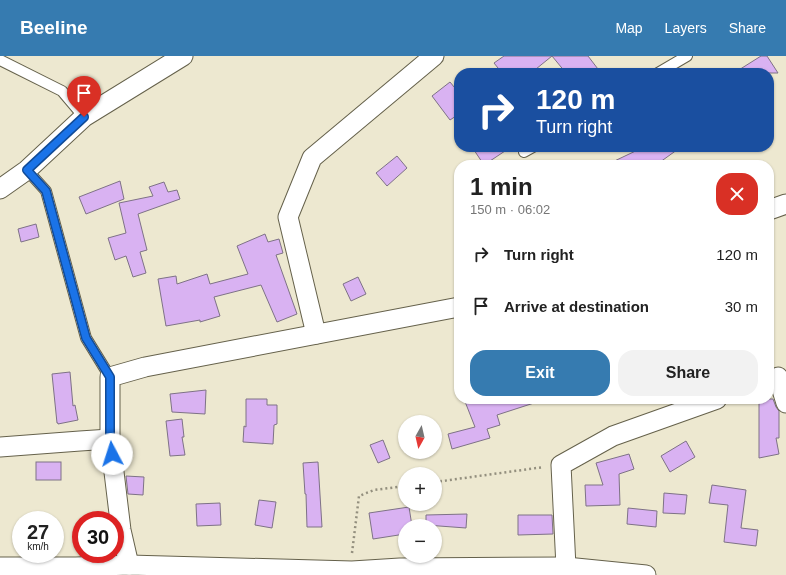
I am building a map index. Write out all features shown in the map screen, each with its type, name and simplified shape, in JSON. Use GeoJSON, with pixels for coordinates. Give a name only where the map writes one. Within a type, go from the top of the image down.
{"type":"FeatureCollection","features":[{"type":"Feature","properties":{"kind":"street"},"geometry":{"type":"LineString","coordinates":[[0,189],[27,170],[84,117],[183,56]]}},
{"type":"Feature","properties":{"kind":"street"},"geometry":{"type":"LineString","coordinates":[[316,334],[288,217],[312,158],[434,56]]}},
{"type":"Feature","properties":{"kind":"street"},"geometry":{"type":"LineString","coordinates":[[774,208],[786,204]]}},
{"type":"Feature","properties":{"kind":"street"},"geometry":{"type":"LineString","coordinates":[[129,565],[120,530],[110,439],[110,377],[145,367],[454,308]]}},
{"type":"Feature","properties":{"kind":"street"},"geometry":{"type":"LineString","coordinates":[[778,377],[786,403]]}},
{"type":"Feature","properties":{"kind":"street"},"geometry":{"type":"LineString","coordinates":[[566,567],[561,465],[612,436],[703,404]]}},
{"type":"Feature","properties":{"kind":"street"},"geometry":{"type":"LineString","coordinates":[[0,447],[110,439]]}},
{"type":"Feature","properties":{"kind":"street"},"geometry":{"type":"LineString","coordinates":[[0,567],[77,571],[129,565],[400,572],[566,567],[646,575]]}},
{"type":"Feature","properties":{"kind":"lane"},"geometry":{"type":"LineString","coordinates":[[667,68],[687,56]]}},
{"type":"Feature","properties":{"kind":"lane"},"geometry":{"type":"LineString","coordinates":[[0,60],[62,91],[84,117]]}},
{"type":"Feature","properties":{"kind":"lane"},"geometry":{"type":"LineString","coordinates":[[27,170],[46,191],[86,338],[110,377]]}},
{"type":"Feature","properties":{"kind":"path"},"geometry":{"type":"LineString","coordinates":[[442,481],[561,465]]}},
{"type":"Feature","properties":{"kind":"path"},"geometry":{"type":"LineString","coordinates":[[352,571],[352,554],[359,496],[374,490],[398,487]]}},
{"type":"Feature","properties":{"kind":"building"},"geometry":{"type":"Polygon","coordinates":[[[504,56],[552,56],[537,68],[498,68],[494,63],[504,56]]]}},
{"type":"Feature","properties":{"kind":"building"},"geometry":{"type":"Polygon","coordinates":[[[552,56],[588,56],[597,68],[562,68],[552,56]]]}},
{"type":"Feature","properties":{"kind":"building"},"geometry":{"type":"Polygon","coordinates":[[[761,56],[767,56],[778,73],[774,73],[774,68],[742,68],[761,56]]]}},
{"type":"Feature","properties":{"kind":"building"},"geometry":{"type":"Polygon","coordinates":[[[450,82],[454,87],[454,117],[450,120],[432,96],[450,82]]]}},
{"type":"Feature","properties":{"kind":"building"},"geometry":{"type":"Polygon","coordinates":[[[475,152],[504,152],[492,160],[481,160],[475,152]]]}},
{"type":"Feature","properties":{"kind":"building"},"geometry":{"type":"Polygon","coordinates":[[[633,152],[674,152],[663,160],[617,160],[633,152]]]}},
{"type":"Feature","properties":{"kind":"building"},"geometry":{"type":"Polygon","coordinates":[[[397,156],[407,168],[387,186],[376,173],[397,156]]]}},
{"type":"Feature","properties":{"kind":"building"},"geometry":{"type":"Polygon","coordinates":[[[120,181],[124,199],[86,214],[79,197],[120,181]]]}},
{"type":"Feature","properties":{"kind":"building"},"geometry":{"type":"Polygon","coordinates":[[[164,182],[168,192],[177,190],[180,199],[138,214],[147,250],[140,252],[146,273],[133,277],[126,256],[115,260],[108,238],[126,233],[119,203],[153,196],[149,187],[164,182]]]}},
{"type":"Feature","properties":{"kind":"building"},"geometry":{"type":"Polygon","coordinates":[[[36,224],[39,237],[21,242],[18,229],[36,224]]]}},
{"type":"Feature","properties":{"kind":"building"},"geometry":{"type":"Polygon","coordinates":[[[265,234],[268,242],[279,239],[283,253],[276,255],[297,314],[277,322],[261,285],[214,297],[220,316],[200,322],[200,320],[166,326],[158,279],[176,276],[177,284],[207,274],[210,284],[248,274],[237,246],[265,234]]]}},
{"type":"Feature","properties":{"kind":"building"},"geometry":{"type":"Polygon","coordinates":[[[358,277],[366,294],[351,301],[343,284],[358,277]]]}},
{"type":"Feature","properties":{"kind":"building"},"geometry":{"type":"Polygon","coordinates":[[[70,372],[73,406],[75,405],[78,420],[58,424],[52,374],[70,372]]]}},
{"type":"Feature","properties":{"kind":"building"},"geometry":{"type":"Polygon","coordinates":[[[206,390],[205,414],[172,412],[170,394],[206,390]]]}},
{"type":"Feature","properties":{"kind":"building"},"geometry":{"type":"Polygon","coordinates":[[[246,399],[267,399],[267,405],[277,405],[277,424],[274,425],[273,444],[243,442],[244,426],[246,427],[246,399]]]}},
{"type":"Feature","properties":{"kind":"building"},"geometry":{"type":"Polygon","coordinates":[[[774,402],[779,411],[779,438],[776,438],[779,454],[759,458],[759,404],[774,404],[774,402]]]}},
{"type":"Feature","properties":{"kind":"building"},"geometry":{"type":"Polygon","coordinates":[[[466,404],[531,404],[497,415],[500,425],[487,429],[490,438],[452,449],[448,434],[475,427],[466,404]]]}},
{"type":"Feature","properties":{"kind":"building"},"geometry":{"type":"Polygon","coordinates":[[[182,419],[184,437],[182,437],[185,455],[170,456],[166,421],[182,419]]]}},
{"type":"Feature","properties":{"kind":"building"},"geometry":{"type":"Polygon","coordinates":[[[383,440],[390,458],[378,463],[370,445],[383,440]]]}},
{"type":"Feature","properties":{"kind":"building"},"geometry":{"type":"Polygon","coordinates":[[[686,441],[695,457],[670,472],[661,456],[686,441]]]}},
{"type":"Feature","properties":{"kind":"building"},"geometry":{"type":"Polygon","coordinates":[[[629,454],[634,469],[619,474],[620,505],[586,506],[585,485],[603,485],[596,463],[629,454]]]}},
{"type":"Feature","properties":{"kind":"building"},"geometry":{"type":"Polygon","coordinates":[[[36,462],[61,462],[61,480],[36,480],[36,462]]]}},
{"type":"Feature","properties":{"kind":"building"},"geometry":{"type":"Polygon","coordinates":[[[318,462],[322,527],[307,527],[303,463],[318,462]]]}},
{"type":"Feature","properties":{"kind":"building"},"geometry":{"type":"Polygon","coordinates":[[[126,476],[144,477],[143,495],[128,494],[126,476]]]}},
{"type":"Feature","properties":{"kind":"building"},"geometry":{"type":"Polygon","coordinates":[[[712,485],[746,490],[741,528],[758,530],[756,546],[724,542],[728,505],[709,503],[712,485]]]}},
{"type":"Feature","properties":{"kind":"building"},"geometry":{"type":"Polygon","coordinates":[[[664,493],[687,495],[685,514],[663,513],[664,493]]]}},
{"type":"Feature","properties":{"kind":"building"},"geometry":{"type":"Polygon","coordinates":[[[259,500],[276,502],[272,528],[255,525],[259,500]]]}},
{"type":"Feature","properties":{"kind":"building"},"geometry":{"type":"Polygon","coordinates":[[[220,503],[221,525],[197,526],[196,504],[220,503]]]}},
{"type":"Feature","properties":{"kind":"building"},"geometry":{"type":"Polygon","coordinates":[[[628,508],[657,511],[656,527],[627,524],[628,508]]]}},
{"type":"Feature","properties":{"kind":"building"},"geometry":{"type":"Polygon","coordinates":[[[398,509],[398,511],[410,511],[411,519],[398,519],[398,535],[373,539],[369,513],[398,509]]]}},
{"type":"Feature","properties":{"kind":"building"},"geometry":{"type":"Polygon","coordinates":[[[467,514],[466,528],[442,526],[442,519],[426,519],[426,515],[467,514]]]}},
{"type":"Feature","properties":{"kind":"building"},"geometry":{"type":"Polygon","coordinates":[[[518,515],[552,515],[553,534],[518,535],[518,515]]]}},
{"type":"Feature","properties":{"kind":"route"},"geometry":{"type":"LineString","coordinates":[[84,117],[27,170],[46,191],[86,338],[110,377],[110,439],[112,454]]}}]}
